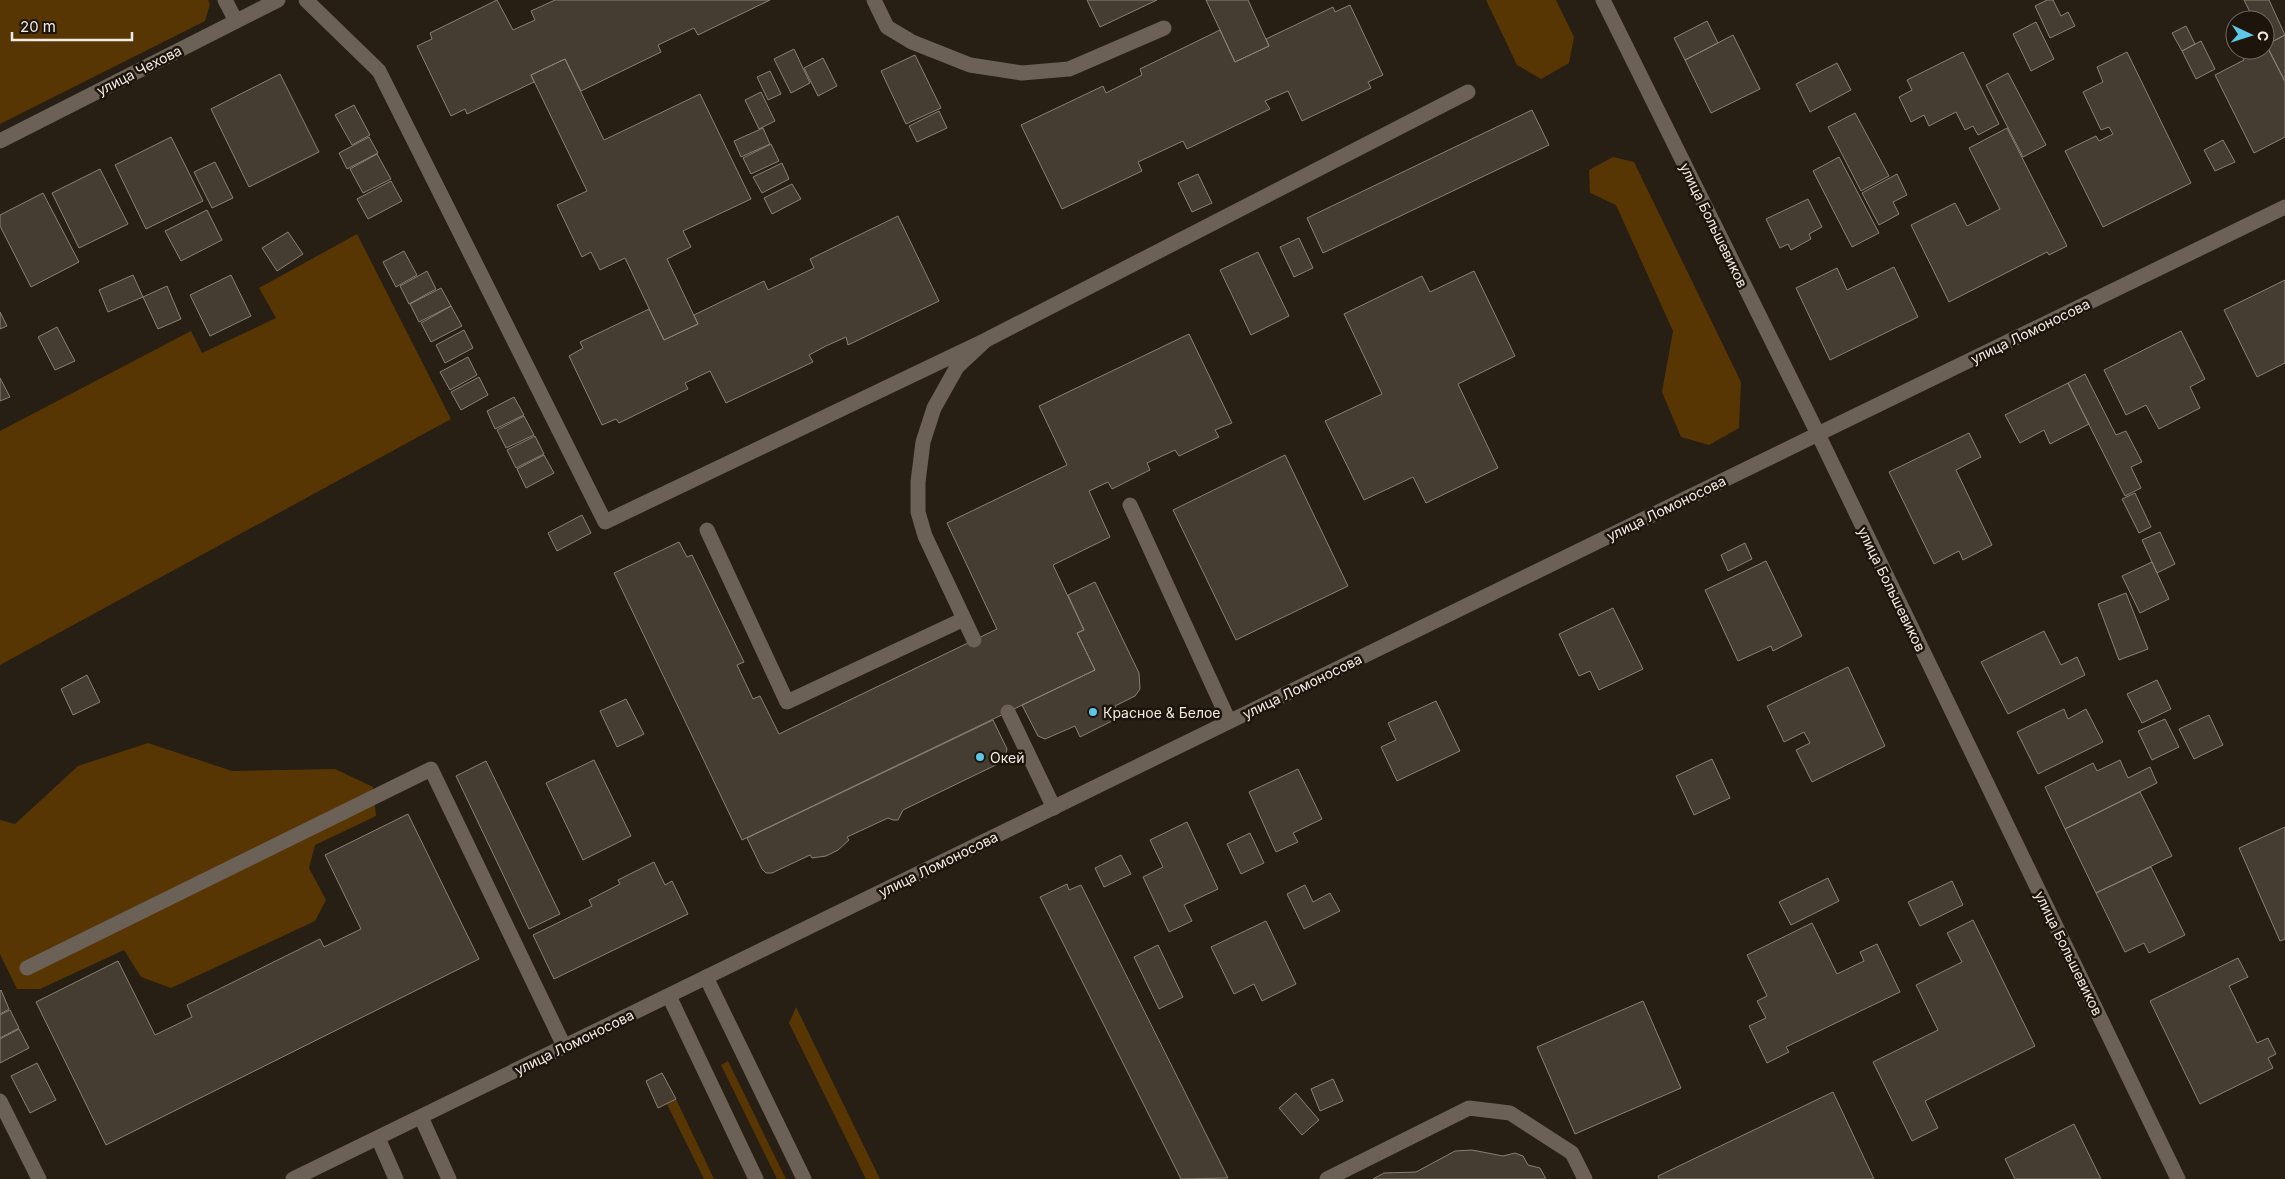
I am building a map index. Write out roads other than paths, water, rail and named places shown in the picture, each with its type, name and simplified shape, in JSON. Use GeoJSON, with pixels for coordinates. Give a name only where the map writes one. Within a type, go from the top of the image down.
{"type":"FeatureCollection","features":[{"type":"Feature","properties":{"kind":"street"},"geometry":{"type":"LineString","coordinates":[[225,0],[236,21]]}},
{"type":"Feature","properties":{"kind":"street","name":"улица Чехова"},"geometry":{"type":"LineString","coordinates":[[0,141],[278,0]]}},
{"type":"Feature","properties":{"kind":"street"},"geometry":{"type":"LineString","coordinates":[[306,0],[379,71],[605,522],[986,340],[1468,92]]}},
{"type":"Feature","properties":{"kind":"street"},"geometry":{"type":"LineString","coordinates":[[874,0],[887,27],[912,42],[970,64],[1022,73],[1070,68],[1164,28]]}},
{"type":"Feature","properties":{"kind":"street","name":"улица Большевиков"},"geometry":{"type":"LineString","coordinates":[[1603,0],[1818,434],[2178,1179]]}},
{"type":"Feature","properties":{"kind":"street","name":"улица Ломоносова"},"geometry":{"type":"LineString","coordinates":[[293,1179],[2285,207]]}},
{"type":"Feature","properties":{"kind":"street"},"geometry":{"type":"LineString","coordinates":[[974,640],[925,536],[918,512],[918,482],[923,442],[934,408],[957,367],[986,340]]}},
{"type":"Feature","properties":{"kind":"street"},"geometry":{"type":"LineString","coordinates":[[1130,505],[1230,721]]}},
{"type":"Feature","properties":{"kind":"street"},"geometry":{"type":"LineString","coordinates":[[707,530],[788,702],[964,619]]}},
{"type":"Feature","properties":{"kind":"street"},"geometry":{"type":"LineString","coordinates":[[1008,712],[1054,808]]}},
{"type":"Feature","properties":{"kind":"street"},"geometry":{"type":"LineString","coordinates":[[27,968],[431,770],[564,1046]]}},
{"type":"Feature","properties":{"kind":"street"},"geometry":{"type":"LineString","coordinates":[[706,977],[804,1179]]}},
{"type":"Feature","properties":{"kind":"street"},"geometry":{"type":"LineString","coordinates":[[669,996],[756,1179]]}},
{"type":"Feature","properties":{"kind":"street"},"geometry":{"type":"LineString","coordinates":[[0,1101],[38,1179]]}},
{"type":"Feature","properties":{"kind":"street"},"geometry":{"type":"LineString","coordinates":[[1328,1179],[1469,1108],[1510,1113],[1572,1153],[1585,1179]]}},
{"type":"Feature","properties":{"kind":"street"},"geometry":{"type":"LineString","coordinates":[[421,1117],[449,1179]]}},
{"type":"Feature","properties":{"kind":"street"},"geometry":{"type":"LineString","coordinates":[[378,1138],[396,1179]]}},
{"type":"Feature","properties":{"kind":"place","name":"Красное & Белое"},"geometry":{"type":"Point","coordinates":[1093,712]}},
{"type":"Feature","properties":{"kind":"place","name":"Окей"},"geometry":{"type":"Point","coordinates":[980,757]}}]}
